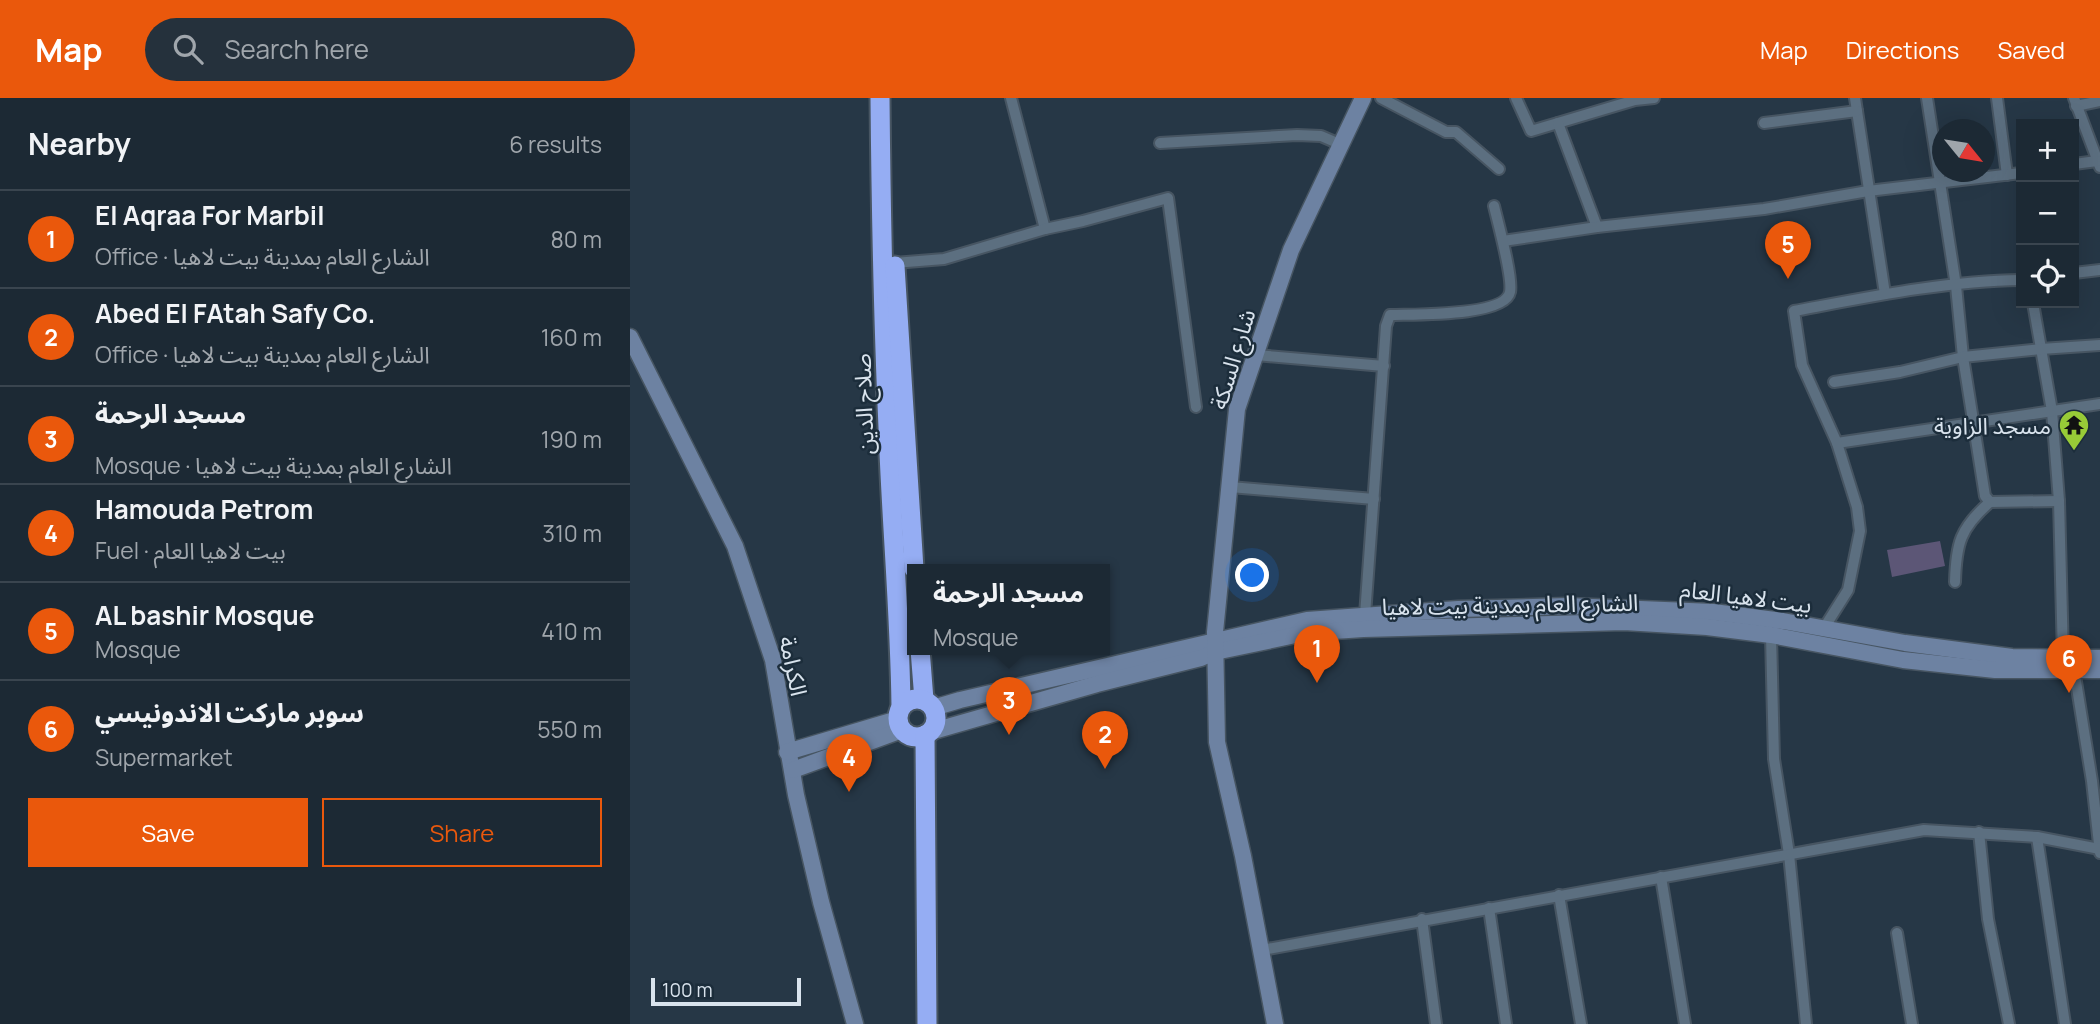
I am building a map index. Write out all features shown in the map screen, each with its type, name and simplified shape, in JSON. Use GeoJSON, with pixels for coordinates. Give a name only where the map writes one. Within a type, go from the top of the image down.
{"type":"FeatureCollection","features":[{"type":"Feature","properties":{"kind":"highway","name":"صلاح الدين"},"geometry":{"type":"LineString","coordinates":[[880,98],[888,429],[900,623],[901,719]]}},
{"type":"Feature","properties":{"kind":"highway","name":"صلاح الدين"},"geometry":{"type":"LineString","coordinates":[[892,98],[894,263],[914,564]]}},
{"type":"Feature","properties":{"kind":"highway"},"geometry":{"type":"LineString","coordinates":[[921,655],[929,704],[936,720],[928,734],[927,1024]]}},
{"type":"Feature","properties":{"kind":"highway"},"geometry":{"type":"LineString","coordinates":[[928,734],[913,737],[901,719],[911,700],[929,704]]}},
{"type":"Feature","properties":{"kind":"main road","name":"شارع السكة"},"geometry":{"type":"LineString","coordinates":[[1275,1024],[1262,950],[1217,742],[1215,646],[1237,409],[1291,250],[1363,98]]}},
{"type":"Feature","properties":{"kind":"main road","name":"الكرامة"},"geometry":{"type":"LineString","coordinates":[[630,337],[735,546],[773,660],[796,795],[821,902],[855,1024]]}},
{"type":"Feature","properties":{"kind":"main road","name":"بيت لاهيا العام"},"geometry":{"type":"LineString","coordinates":[[929,704],[960,700],[1215,646],[1307,620],[1458,609],[1568,606],[1713,612],[2011,657],[2068,663],[2100,658]]}},
{"type":"Feature","properties":{"kind":"main road","name":"الشارع العام بمدينة بيت لاهيا"},"geometry":{"type":"LineString","coordinates":[[928,734],[1097,684],[1200,658],[1215,646],[1305,633],[1624,622],[1707,627],[1771,635],[1903,660],[1995,670],[2068,663],[2100,670]]}},
{"type":"Feature","properties":{"kind":"main road"},"geometry":{"type":"LineString","coordinates":[[787,751],[901,719]]}},
{"type":"Feature","properties":{"kind":"main road"},"geometry":{"type":"LineString","coordinates":[[793,770],[822,759],[901,719]]}},
{"type":"Feature","properties":{"kind":"main road"},"geometry":{"type":"LineString","coordinates":[[783,724],[794,734],[817,741]]}},
{"type":"Feature","properties":{"kind":"main road"},"geometry":{"type":"LineString","coordinates":[[796,795],[807,774],[822,759]]}},
{"type":"Feature","properties":{"kind":"street"},"geometry":{"type":"LineString","coordinates":[[1011,98],[1045,229]]}},
{"type":"Feature","properties":{"kind":"street"},"geometry":{"type":"LineString","coordinates":[[1381,98],[1446,132],[1456,132],[1499,169]]}},
{"type":"Feature","properties":{"kind":"street"},"geometry":{"type":"LineString","coordinates":[[1516,98],[1531,131],[1634,100],[1654,98]]}},
{"type":"Feature","properties":{"kind":"street"},"geometry":{"type":"LineString","coordinates":[[1855,98],[1885,294]]}},
{"type":"Feature","properties":{"kind":"street"},"geometry":{"type":"LineString","coordinates":[[1927,98],[1984,496],[1990,502]]}},
{"type":"Feature","properties":{"kind":"street"},"geometry":{"type":"LineString","coordinates":[[1997,98],[2007,175]]}},
{"type":"Feature","properties":{"kind":"street"},"geometry":{"type":"LineString","coordinates":[[2079,164],[2098,164],[2075,102],[2100,101]]}},
{"type":"Feature","properties":{"kind":"street"},"geometry":{"type":"LineString","coordinates":[[1764,123],[1857,111]]}},
{"type":"Feature","properties":{"kind":"street"},"geometry":{"type":"LineString","coordinates":[[1558,123],[1597,227]]}},
{"type":"Feature","properties":{"kind":"street"},"geometry":{"type":"LineString","coordinates":[[1160,143],[1297,135],[1321,136],[1342,145]]}},
{"type":"Feature","properties":{"kind":"street"},"geometry":{"type":"LineString","coordinates":[[1503,241],[1597,227],[1764,209],[1868,191],[2016,174]]}},
{"type":"Feature","properties":{"kind":"street"},"geometry":{"type":"LineString","coordinates":[[894,263],[944,258],[1168,198],[1196,407]]}},
{"type":"Feature","properties":{"kind":"street"},"geometry":{"type":"LineString","coordinates":[[1365,615],[1386,326],[1390,315],[1486,309],[1506,300],[1510,292],[1503,241],[1494,206]]}},
{"type":"Feature","properties":{"kind":"street"},"geometry":{"type":"LineString","coordinates":[[2079,272],[2100,270]]}},
{"type":"Feature","properties":{"kind":"street"},"geometry":{"type":"LineString","coordinates":[[1824,628],[1848,590],[1860,531],[1857,507],[1838,443],[1802,365],[1794,311],[1885,294],[2016,280]]}},
{"type":"Feature","properties":{"kind":"street"},"geometry":{"type":"LineString","coordinates":[[2034,308],[2052,411],[2068,663],[2092,781],[2100,855]]}},
{"type":"Feature","properties":{"kind":"street"},"geometry":{"type":"LineString","coordinates":[[1834,382],[1900,372],[1963,358],[2100,345]]}},
{"type":"Feature","properties":{"kind":"street"},"geometry":{"type":"LineString","coordinates":[[1256,355],[1384,366]]}},
{"type":"Feature","properties":{"kind":"street"},"geometry":{"type":"LineString","coordinates":[[1838,443],[2100,404]]}},
{"type":"Feature","properties":{"kind":"street"},"geometry":{"type":"LineString","coordinates":[[1230,487],[1374,499]]}},
{"type":"Feature","properties":{"kind":"street"},"geometry":{"type":"LineString","coordinates":[[1955,582],[1956,549],[1973,516],[1990,502],[2059,501]]}},
{"type":"Feature","properties":{"kind":"street"},"geometry":{"type":"LineString","coordinates":[[1771,635],[1774,759],[1789,854],[1806,1024]]}},
{"type":"Feature","properties":{"kind":"street"},"geometry":{"type":"LineString","coordinates":[[1262,950],[1924,830],[2037,837],[2100,849]]}},
{"type":"Feature","properties":{"kind":"street"},"geometry":{"type":"LineString","coordinates":[[1979,832],[1988,919],[2008,1024]]}},
{"type":"Feature","properties":{"kind":"street"},"geometry":{"type":"LineString","coordinates":[[2037,837],[2065,1024]]}},
{"type":"Feature","properties":{"kind":"street"},"geometry":{"type":"LineString","coordinates":[[1661,877],[1685,1024]]}},
{"type":"Feature","properties":{"kind":"street"},"geometry":{"type":"LineString","coordinates":[[1559,895],[1581,1024]]}},
{"type":"Feature","properties":{"kind":"street"},"geometry":{"type":"LineString","coordinates":[[1489,908],[1506,1024]]}},
{"type":"Feature","properties":{"kind":"street"},"geometry":{"type":"LineString","coordinates":[[1422,919],[1436,1024]]}},
{"type":"Feature","properties":{"kind":"street"},"geometry":{"type":"LineString","coordinates":[[1897,933],[1912,1024]]}},
{"type":"Feature","properties":{"kind":"shaded area"},"geometry":{"type":"Polygon","coordinates":[[[1940,541],[1945,566],[1892,577],[1887,550],[1940,541]]]}},
{"type":"Feature","properties":{"kind":"place","name":"AL bashir Mosque"},"geometry":{"type":"Point","coordinates":[1788,279]}},
{"type":"Feature","properties":{"kind":"place","name":"مسجد الزاوية"},"geometry":{"type":"Point","coordinates":[2074,452]}},
{"type":"Feature","properties":{"kind":"place","name":"El Aqraa For Marbil"},"geometry":{"type":"Point","coordinates":[1317,683]}},
{"type":"Feature","properties":{"kind":"place","name":"سوبر ماركت الاندونيسي"},"geometry":{"type":"Point","coordinates":[2069,693]}},
{"type":"Feature","properties":{"kind":"place","name":"مسجد الرحمة"},"geometry":{"type":"Point","coordinates":[1009,735]}},
{"type":"Feature","properties":{"kind":"place","name":"Abed El FAtah Safy Co."},"geometry":{"type":"Point","coordinates":[1105,769]}},
{"type":"Feature","properties":{"kind":"place","name":"Hamouda Petrom"},"geometry":{"type":"Point","coordinates":[849,792]}}]}
